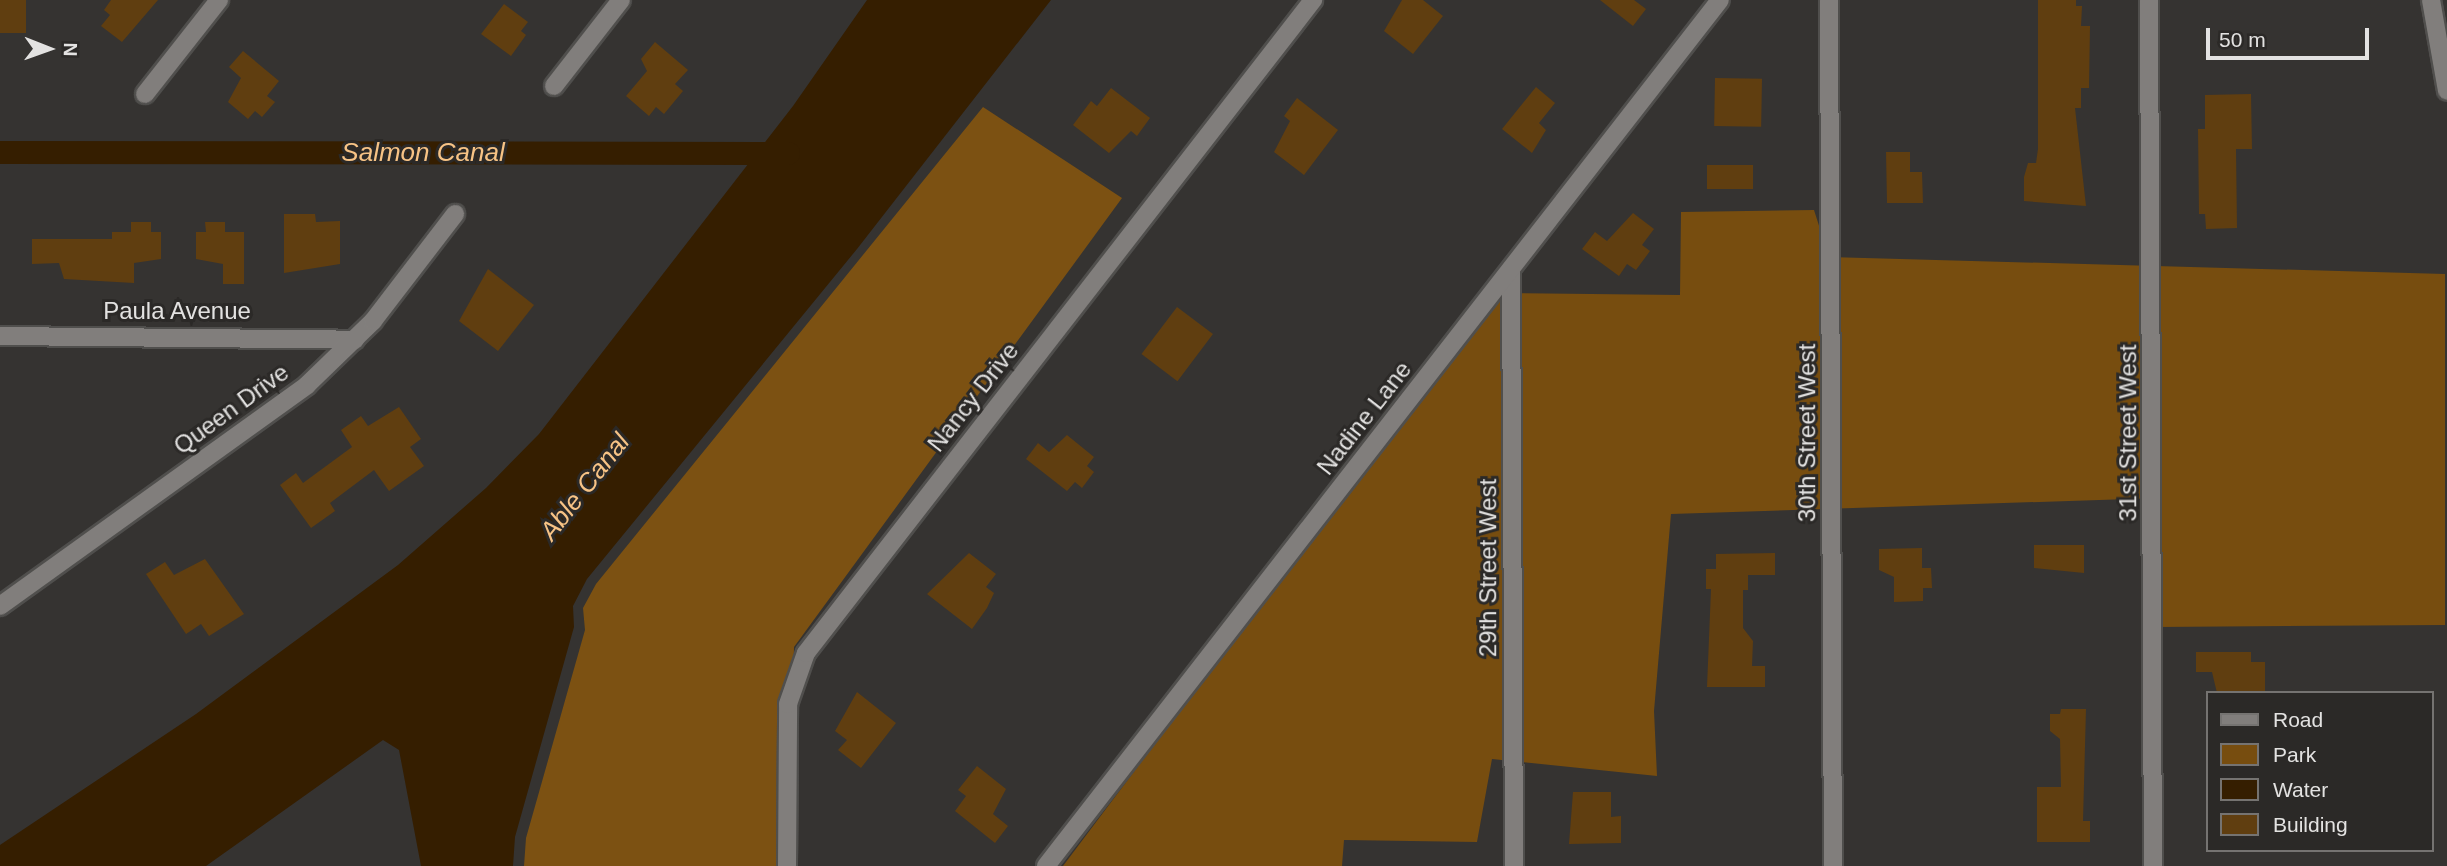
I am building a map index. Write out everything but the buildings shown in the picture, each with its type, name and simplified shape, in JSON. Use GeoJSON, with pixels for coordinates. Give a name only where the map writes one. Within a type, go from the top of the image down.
{"type":"FeatureCollection","features":[{"type":"Feature","properties":{"kind":"street"},"geometry":{"type":"LineString","coordinates":[[145,94],[219,0]]}},
{"type":"Feature","properties":{"kind":"street"},"geometry":{"type":"LineString","coordinates":[[554,86],[621,0]]}},
{"type":"Feature","properties":{"kind":"street","name":"Nancy Drive"},"geometry":{"type":"LineString","coordinates":[[787,866],[788,704],[806,653],[1313,0]]}},
{"type":"Feature","properties":{"kind":"street","name":"Nadine Lane"},"geometry":{"type":"LineString","coordinates":[[1046,866],[1720,0]]}},
{"type":"Feature","properties":{"kind":"street","name":"30th Street West"},"geometry":{"type":"LineString","coordinates":[[1829,0],[1833,866]]}},
{"type":"Feature","properties":{"kind":"street","name":"31st Street West"},"geometry":{"type":"LineString","coordinates":[[2149,0],[2153,866]]}},
{"type":"Feature","properties":{"kind":"street"},"geometry":{"type":"LineString","coordinates":[[2431,0],[2447,91]]}},
{"type":"Feature","properties":{"kind":"street","name":"Queen Drive"},"geometry":{"type":"LineString","coordinates":[[0,606],[307,385],[355,340],[455,214]]}},
{"type":"Feature","properties":{"kind":"street","name":"29th Street West"},"geometry":{"type":"LineString","coordinates":[[1511,269],[1514,866]]}},
{"type":"Feature","properties":{"kind":"street","name":"Paula Avenue"},"geometry":{"type":"LineString","coordinates":[[0,336],[355,340]]}},
{"type":"Feature","properties":{"kind":"green space"},"geometry":{"type":"Polygon","coordinates":[[[1814,210],[1829,257],[2445,274],[2445,625],[2157,627],[2159,498],[1671,514],[1654,711],[1657,776],[1492,759],[1477,842],[1344,840],[1342,866],[1063,866],[1494,293],[1680,295],[1681,212],[1814,210]]]}},
{"type":"Feature","properties":{"kind":"shaded area"},"geometry":{"type":"Polygon","coordinates":[[[983,107],[1122,198],[794,647],[789,866],[524,866],[526,838],[585,630],[583,608],[596,584],[983,107]]]}},
{"type":"Feature","properties":{"kind":"water","name":"Able Canal"},"geometry":{"type":"Polygon","coordinates":[[[867,0],[1051,0],[857,249],[587,579],[573,606],[574,627],[515,837],[513,866],[421,866],[399,750],[383,740],[206,866],[0,866],[0,845],[196,714],[398,565],[486,488],[539,434],[793,106],[867,0]]]}},
{"type":"Feature","properties":{"kind":"waterway","name":"Salmon Canal"},"geometry":{"type":"LineString","coordinates":[[0,152],[788,153]]}}]}
